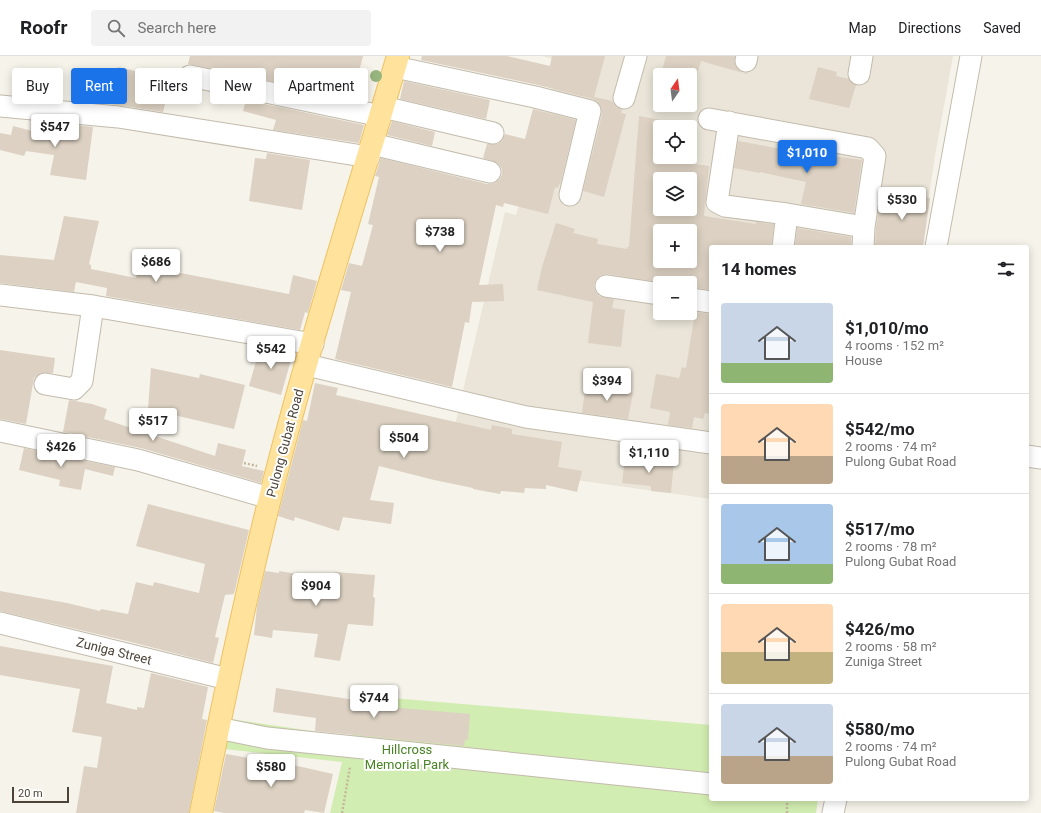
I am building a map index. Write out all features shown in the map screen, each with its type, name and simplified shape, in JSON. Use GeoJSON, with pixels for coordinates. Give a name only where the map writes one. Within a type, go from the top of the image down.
{"type":"FeatureCollection","features":[{"type":"Feature","properties":{"kind":"main road","name":"Pulong Gubat Road"},"geometry":{"type":"LineString","coordinates":[[201,813],[228,679],[270,498],[313,344],[396,62]]}},
{"type":"Feature","properties":{"kind":"street"},"geometry":{"type":"LineString","coordinates":[[624,98],[636,56]]}},
{"type":"Feature","properties":{"kind":"street"},"geometry":{"type":"LineString","coordinates":[[936,245],[971,56]]}},
{"type":"Feature","properties":{"kind":"street"},"geometry":{"type":"LineString","coordinates":[[396,62],[590,111],[570,195]]}},
{"type":"Feature","properties":{"kind":"street"},"geometry":{"type":"LineString","coordinates":[[202,78],[493,133]]}},
{"type":"Feature","properties":{"kind":"street"},"geometry":{"type":"LineString","coordinates":[[0,106],[118,117],[371,151],[490,172]]}},
{"type":"Feature","properties":{"kind":"street"},"geometry":{"type":"LineString","coordinates":[[719,121],[868,148],[875,156],[864,237],[787,214],[725,206],[717,202],[719,121]]}},
{"type":"Feature","properties":{"kind":"street"},"geometry":{"type":"LineString","coordinates":[[783,245],[787,214]]}},
{"type":"Feature","properties":{"kind":"street"},"geometry":{"type":"LineString","coordinates":[[606,286],[653,293]]}},
{"type":"Feature","properties":{"kind":"street"},"geometry":{"type":"LineString","coordinates":[[0,296],[93,306],[313,344]]}},
{"type":"Feature","properties":{"kind":"street"},"geometry":{"type":"LineString","coordinates":[[697,300],[709,302]]}},
{"type":"Feature","properties":{"kind":"street"},"geometry":{"type":"LineString","coordinates":[[45,384],[74,389],[82,380],[93,306]]}},
{"type":"Feature","properties":{"kind":"street"},"geometry":{"type":"LineString","coordinates":[[307,365],[526,417],[709,443]]}},
{"type":"Feature","properties":{"kind":"street"},"geometry":{"type":"LineString","coordinates":[[0,431],[138,460],[270,498]]}},
{"type":"Feature","properties":{"kind":"street"},"geometry":{"type":"LineString","coordinates":[[1029,456],[1041,458]]}},
{"type":"Feature","properties":{"kind":"street","name":"Zuniga Street"},"geometry":{"type":"LineString","coordinates":[[0,623],[228,679]]}},
{"type":"Feature","properties":{"kind":"street"},"geometry":{"type":"LineString","coordinates":[[218,728],[267,738],[709,784]]}},
{"type":"Feature","properties":{"kind":"street"},"geometry":{"type":"LineString","coordinates":[[833,813],[836,801]]}},
{"type":"Feature","properties":{"kind":"path"},"geometry":{"type":"LineString","coordinates":[[342,813],[354,747]]}},
{"type":"Feature","properties":{"kind":"path"},"geometry":{"type":"LineString","coordinates":[[787,801],[787,813]]}},
{"type":"Feature","properties":{"kind":"shaded area"},"geometry":{"type":"Polygon","coordinates":[[[542,56],[953,56],[935,156],[921,245],[709,245],[709,499],[504,470],[447,459],[505,212],[516,215],[561,61],[542,56]]]}},
{"type":"Feature","properties":{"kind":"green space","name":"Hillcross Memorial Park"},"geometry":{"type":"Polygon","coordinates":[[[356,695],[709,725],[709,801],[818,801],[816,813],[330,813],[342,762],[224,749],[230,719],[353,737],[356,695]]]}},
{"type":"Feature","properties":{"kind":"building"},"geometry":{"type":"Polygon","coordinates":[[[190,56],[363,56],[360,68],[274,68],[274,82],[266,80],[266,68],[210,69],[188,64],[190,56]]]}},
{"type":"Feature","properties":{"kind":"building"},"geometry":{"type":"Polygon","coordinates":[[[422,56],[507,56],[550,66],[552,56],[605,56],[594,97],[612,101],[616,107],[622,110],[621,113],[626,114],[604,197],[583,191],[602,114],[601,107],[598,102],[593,99],[538,85],[421,60],[422,56]]]}},
{"type":"Feature","properties":{"kind":"building"},"geometry":{"type":"Polygon","coordinates":[[[666,56],[735,56],[735,64],[738,70],[743,73],[701,61],[697,75],[697,68],[663,68],[666,56]]]}},
{"type":"Feature","properties":{"kind":"building"},"geometry":{"type":"Polygon","coordinates":[[[818,67],[837,72],[836,76],[849,79],[856,85],[849,108],[809,99],[818,67]]]}},
{"type":"Feature","properties":{"kind":"building"},"geometry":{"type":"Polygon","coordinates":[[[127,69],[135,71],[135,104],[165,104],[163,112],[110,104],[127,104],[127,69]]]}},
{"type":"Feature","properties":{"kind":"building"},"geometry":{"type":"Polygon","coordinates":[[[404,81],[490,100],[486,119],[400,99],[404,81]]]}},
{"type":"Feature","properties":{"kind":"building"},"geometry":{"type":"Polygon","coordinates":[[[245,104],[265,104],[364,125],[359,143],[273,130],[276,120],[243,111],[245,104]]]}},
{"type":"Feature","properties":{"kind":"building"},"geometry":{"type":"Polygon","coordinates":[[[533,109],[576,120],[560,185],[559,184],[558,188],[555,187],[548,214],[504,203],[503,207],[496,205],[479,285],[503,284],[504,301],[472,302],[469,323],[465,322],[452,387],[335,359],[351,292],[341,290],[349,263],[362,266],[373,225],[368,224],[379,177],[375,176],[381,158],[487,184],[494,183],[499,180],[502,175],[502,169],[498,163],[483,158],[487,144],[497,144],[502,141],[505,134],[525,139],[533,109]]]}},
{"type":"Feature","properties":{"kind":"building"},"geometry":{"type":"Polygon","coordinates":[[[639,116],[660,120],[653,120],[653,164],[695,164],[709,166],[704,216],[756,224],[756,222],[774,224],[771,245],[709,245],[709,290],[697,288],[697,276],[653,276],[653,281],[608,274],[601,275],[597,278],[594,284],[595,291],[599,296],[614,299],[612,308],[625,310],[621,347],[588,343],[593,302],[537,290],[542,267],[556,223],[575,229],[573,233],[598,239],[597,244],[627,249],[627,247],[629,247],[639,116]]]}},
{"type":"Feature","properties":{"kind":"building"},"geometry":{"type":"Polygon","coordinates":[[[392,121],[435,132],[432,146],[387,135],[392,121]]]}},
{"type":"Feature","properties":{"kind":"building"},"geometry":{"type":"Polygon","coordinates":[[[57,123],[93,127],[86,180],[50,175],[54,155],[26,151],[24,156],[0,150],[0,133],[11,135],[13,126],[55,137],[57,123]]]}},
{"type":"Feature","properties":{"kind":"building"},"geometry":{"type":"Polygon","coordinates":[[[738,141],[787,150],[862,160],[854,213],[801,204],[806,182],[734,168],[738,141]]]}},
{"type":"Feature","properties":{"kind":"building"},"geometry":{"type":"Polygon","coordinates":[[[267,153],[310,160],[302,210],[249,201],[255,158],[266,159],[267,153]]]}},
{"type":"Feature","properties":{"kind":"building"},"geometry":{"type":"Polygon","coordinates":[[[882,191],[930,198],[923,245],[875,245],[876,228],[882,191]]]}},
{"type":"Feature","properties":{"kind":"building"},"geometry":{"type":"Polygon","coordinates":[[[64,216],[99,221],[89,264],[91,265],[91,269],[136,278],[139,265],[289,294],[293,275],[317,281],[308,313],[305,312],[300,330],[106,296],[107,288],[76,282],[74,292],[0,283],[0,255],[54,260],[64,216]]]}},
{"type":"Feature","properties":{"kind":"building"},"geometry":{"type":"Polygon","coordinates":[[[797,228],[851,237],[851,245],[795,245],[797,228]]]}},
{"type":"Feature","properties":{"kind":"building"},"geometry":{"type":"Polygon","coordinates":[[[697,312],[709,314],[709,414],[705,413],[703,419],[694,417],[692,428],[668,425],[670,412],[650,408],[656,374],[679,378],[682,367],[686,368],[694,320],[697,320],[697,312]]]}},
{"type":"Feature","properties":{"kind":"building"},"geometry":{"type":"Polygon","coordinates":[[[260,347],[293,353],[281,395],[249,386],[260,347]]]}},
{"type":"Feature","properties":{"kind":"building"},"geometry":{"type":"Polygon","coordinates":[[[0,350],[55,358],[53,373],[41,373],[34,378],[26,424],[0,419],[0,350]]]}},
{"type":"Feature","properties":{"kind":"building"},"geometry":{"type":"Polygon","coordinates":[[[151,368],[199,378],[200,374],[245,385],[234,429],[148,409],[151,368]]]}},
{"type":"Feature","properties":{"kind":"building"},"geometry":{"type":"Polygon","coordinates":[[[315,383],[338,388],[336,395],[491,430],[492,425],[512,429],[512,434],[562,442],[558,467],[582,471],[577,492],[546,485],[546,489],[525,488],[524,493],[501,491],[500,494],[434,480],[379,466],[370,500],[394,503],[391,524],[343,517],[339,531],[295,517],[294,521],[278,516],[303,420],[307,421],[315,383]]]}},
{"type":"Feature","properties":{"kind":"building"},"geometry":{"type":"Polygon","coordinates":[[[586,383],[633,393],[628,419],[582,413],[586,383]]]}},
{"type":"Feature","properties":{"kind":"building"},"geometry":{"type":"Polygon","coordinates":[[[69,400],[92,404],[107,409],[104,419],[215,456],[218,443],[246,450],[242,466],[264,471],[261,483],[141,448],[63,432],[69,400]]]}},
{"type":"Feature","properties":{"kind":"building"},"geometry":{"type":"Polygon","coordinates":[[[24,448],[115,467],[113,476],[85,469],[81,490],[59,486],[60,480],[19,470],[24,448]]]}},
{"type":"Feature","properties":{"kind":"building"},"geometry":{"type":"Polygon","coordinates":[[[625,458],[674,462],[671,493],[651,491],[651,486],[622,483],[625,458]]]}},
{"type":"Feature","properties":{"kind":"building"},"geometry":{"type":"Polygon","coordinates":[[[148,504],[249,530],[234,594],[225,595],[215,637],[219,638],[213,663],[0,611],[0,591],[67,603],[100,611],[101,609],[128,614],[136,582],[153,586],[154,582],[199,593],[205,564],[136,546],[148,504]]]}},
{"type":"Feature","properties":{"kind":"building"},"geometry":{"type":"Polygon","coordinates":[[[265,571],[279,573],[279,571],[316,577],[317,575],[334,578],[335,572],[375,575],[373,626],[348,624],[340,661],[314,657],[318,634],[273,630],[272,638],[254,635],[257,606],[265,571]]]}},
{"type":"Feature","properties":{"kind":"building"},"geometry":{"type":"Polygon","coordinates":[[[0,646],[113,666],[106,703],[137,710],[137,707],[144,708],[151,673],[208,687],[202,719],[207,720],[189,813],[76,813],[84,766],[97,768],[102,737],[72,732],[80,689],[0,675],[0,646]]]}},
{"type":"Feature","properties":{"kind":"building"},"geometry":{"type":"Polygon","coordinates":[[[276,688],[355,700],[354,704],[470,714],[468,740],[465,740],[464,746],[315,731],[316,718],[273,712],[276,688]]]}},
{"type":"Feature","properties":{"kind":"building"},"geometry":{"type":"Polygon","coordinates":[[[226,754],[333,774],[324,813],[305,810],[304,813],[224,813],[214,811],[226,754]]]}}]}
